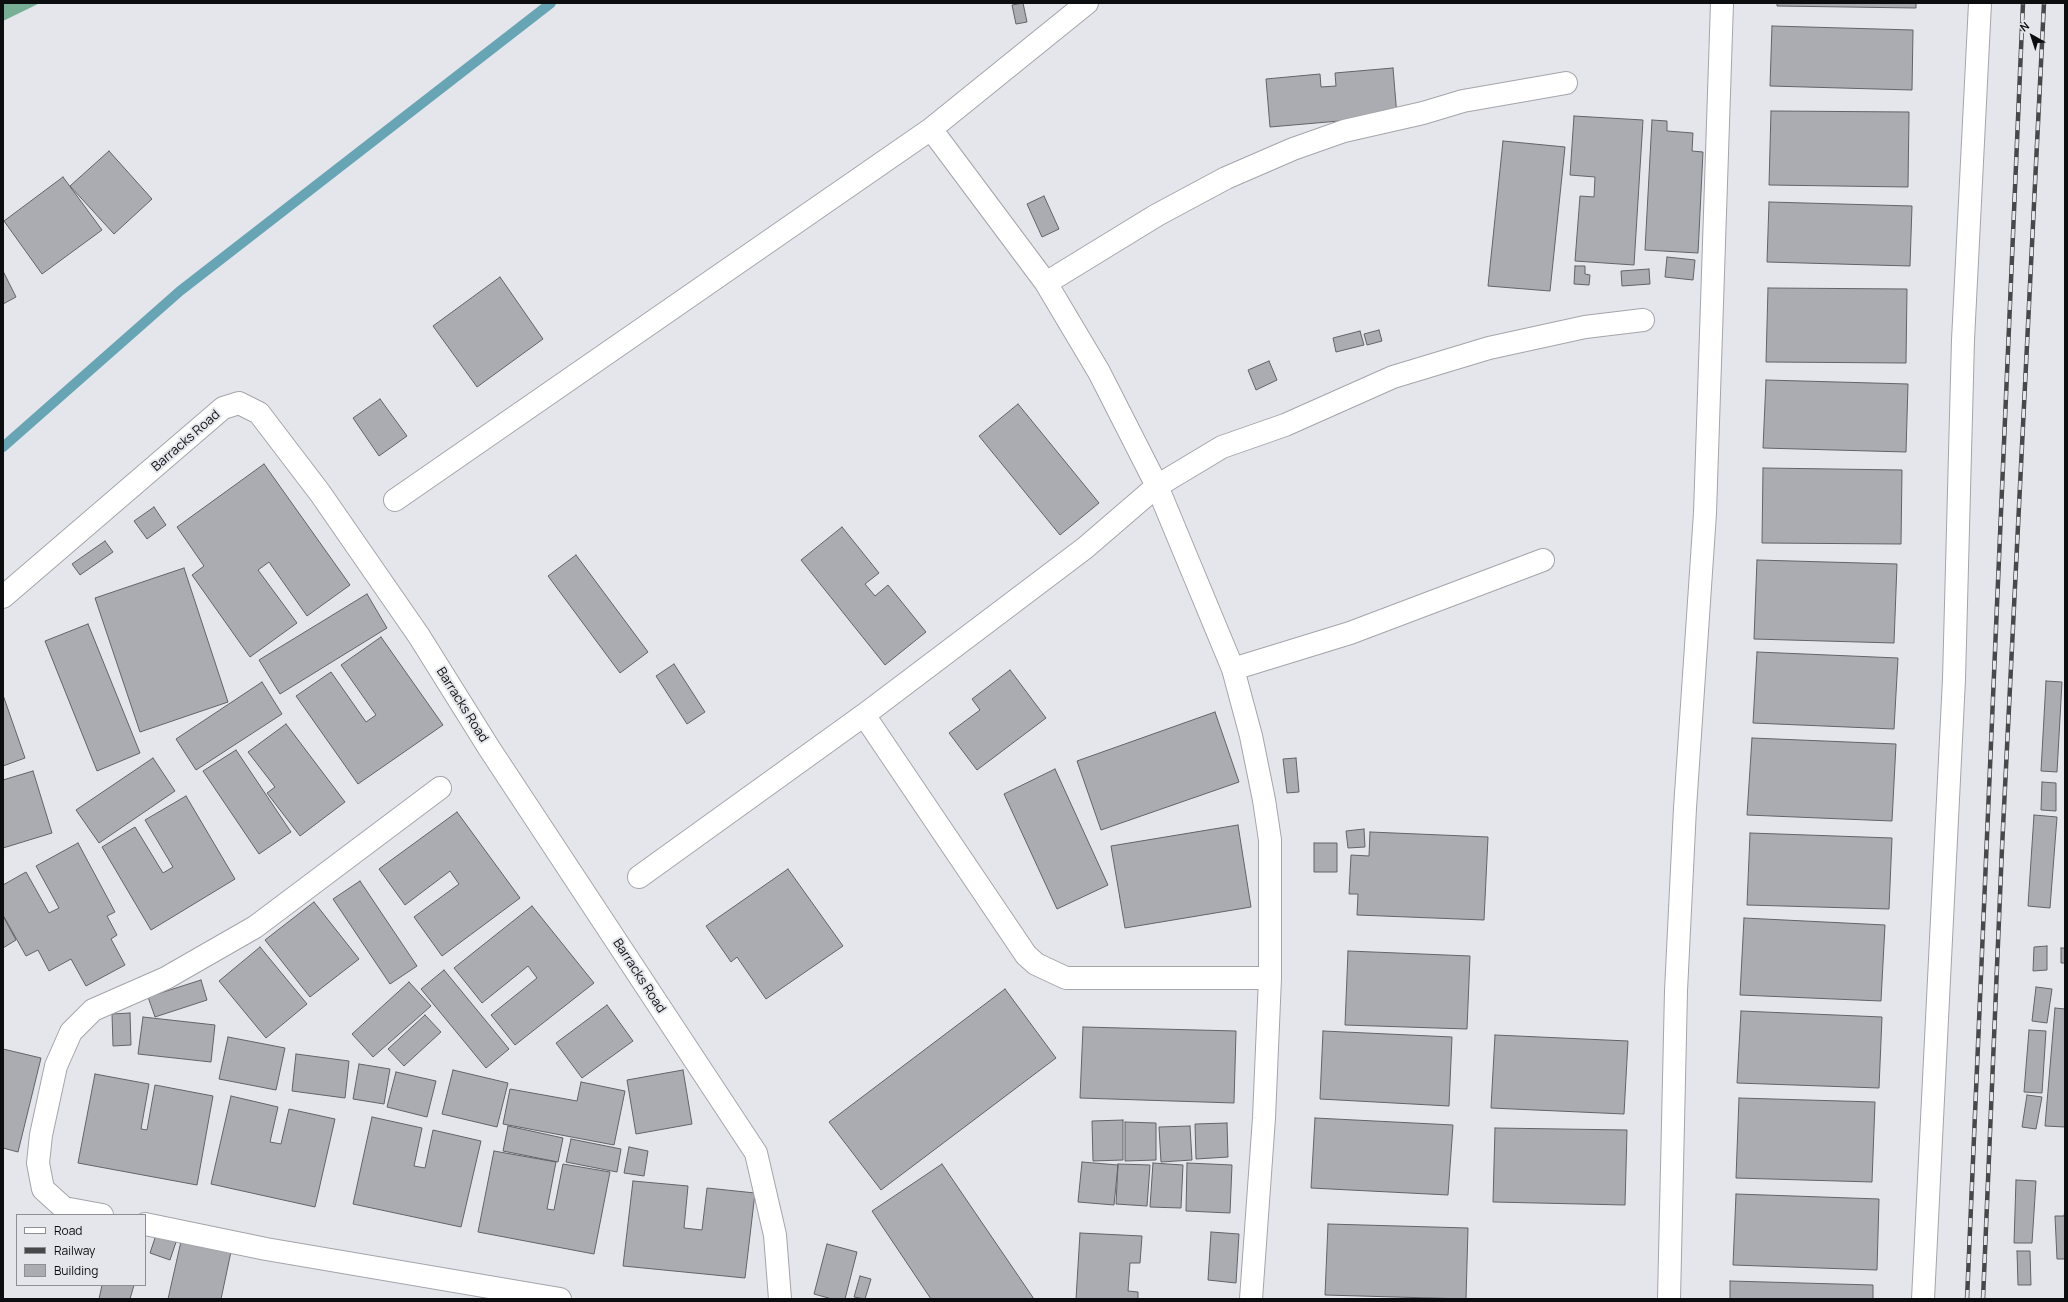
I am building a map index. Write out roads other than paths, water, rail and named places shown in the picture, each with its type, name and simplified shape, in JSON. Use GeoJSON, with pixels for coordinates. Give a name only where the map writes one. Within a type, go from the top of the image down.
{"type":"FeatureCollection","features":[{"type":"Feature","properties":{"kind":"street"},"geometry":{"type":"LineString","coordinates":[[395,500],[931,129],[1087,3]]}},
{"type":"Feature","properties":{"kind":"street"},"geometry":{"type":"LineString","coordinates":[[1669,1299],[1676,991],[1685,808],[1705,505],[1722,3]]}},
{"type":"Feature","properties":{"kind":"street"},"geometry":{"type":"LineString","coordinates":[[1923,1299],[1954,679],[1963,340],[1980,3]]}},
{"type":"Feature","properties":{"kind":"street"},"geometry":{"type":"LineString","coordinates":[[1046,283],[1157,215],[1226,178],[1293,149],[1344,132],[1463,101],[1566,83]]}},
{"type":"Feature","properties":{"kind":"street"},"geometry":{"type":"LineString","coordinates":[[931,129],[1046,283],[1099,372],[1157,486],[1233,669],[1251,736],[1264,800],[1270,840],[1270,978],[1264,1118],[1251,1299]]}},
{"type":"Feature","properties":{"kind":"street"},"geometry":{"type":"LineString","coordinates":[[639,877],[864,715],[1085,548],[1157,486],[1222,447],[1284,425],[1393,377],[1489,348],[1586,328],[1643,320]]}},
{"type":"Feature","properties":{"kind":"street","name":"Barracks Road"},"geometry":{"type":"LineString","coordinates":[[3,597],[223,408],[239,403],[259,412],[320,493],[419,636],[494,754],[756,1153],[775,1235],[780,1299]]}},
{"type":"Feature","properties":{"kind":"street"},"geometry":{"type":"LineString","coordinates":[[1233,669],[1350,633],[1543,560]]}},
{"type":"Feature","properties":{"kind":"street"},"geometry":{"type":"LineString","coordinates":[[864,715],[1026,955],[1036,964],[1066,978],[1270,978]]}},
{"type":"Feature","properties":{"kind":"street"},"geometry":{"type":"LineString","coordinates":[[97,1214],[64,1208],[43,1189],[38,1164],[41,1135],[56,1066],[71,1032],[93,1010],[166,978],[255,927],[440,788]]}},
{"type":"Feature","properties":{"kind":"street"},"geometry":{"type":"LineString","coordinates":[[146,1224],[266,1249],[560,1299]]}},
{"type":"Feature","properties":{"kind":"waterway"},"geometry":{"type":"LineString","coordinates":[[3,447],[180,291],[551,3]]}},
{"type":"Feature","properties":{"kind":"railway"},"geometry":{"type":"LineString","coordinates":[[1967,1299],[2023,3]]}},
{"type":"Feature","properties":{"kind":"railway"},"geometry":{"type":"LineString","coordinates":[[1983,1299],[2002,848],[2044,3]]}}]}
